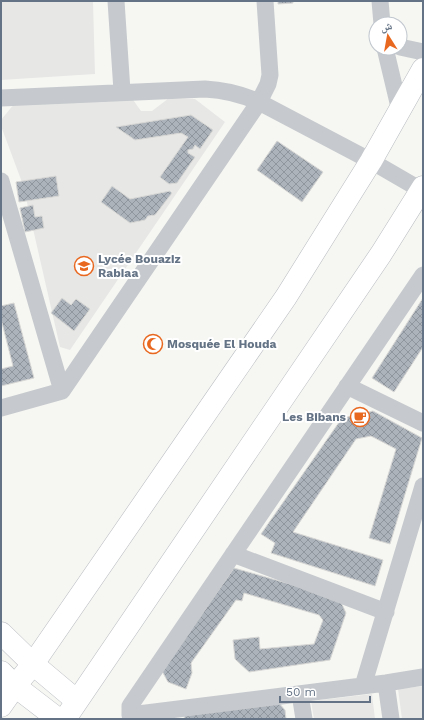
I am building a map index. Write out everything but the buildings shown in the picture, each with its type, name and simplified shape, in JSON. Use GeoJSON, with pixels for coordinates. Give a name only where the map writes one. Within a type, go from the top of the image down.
{"type":"FeatureCollection","features":[{"type":"Feature","properties":{"kind":"main road"},"geometry":{"type":"LineString","coordinates":[[1,706],[8,679],[33,664],[286,297],[371,161],[423,69]]}},
{"type":"Feature","properties":{"kind":"main road"},"geometry":{"type":"LineString","coordinates":[[65,719],[381,254],[422,189]]}},
{"type":"Feature","properties":{"kind":"main road"},"geometry":{"type":"LineString","coordinates":[[1,633],[33,664],[78,701]]}},
{"type":"Feature","properties":{"kind":"main road"},"geometry":{"type":"LineString","coordinates":[[8,679],[58,719]]}},
{"type":"Feature","properties":{"kind":"street"},"geometry":{"type":"LineString","coordinates":[[116,1],[122,92]]}},
{"type":"Feature","properties":{"kind":"street"},"geometry":{"type":"LineString","coordinates":[[1,408],[62,392],[260,102],[268,84],[270,75],[266,1]]}},
{"type":"Feature","properties":{"kind":"street"},"geometry":{"type":"LineString","coordinates":[[380,1],[381,16]]}},
{"type":"Feature","properties":{"kind":"street"},"geometry":{"type":"LineString","coordinates":[[408,49],[423,52]]}},
{"type":"Feature","properties":{"kind":"street"},"geometry":{"type":"LineString","coordinates":[[387,56],[400,111]]}},
{"type":"Feature","properties":{"kind":"street"},"geometry":{"type":"LineString","coordinates":[[1,98],[205,88],[243,94],[422,189]]}},
{"type":"Feature","properties":{"kind":"street"},"geometry":{"type":"LineString","coordinates":[[1,181],[62,392]]}},
{"type":"Feature","properties":{"kind":"street"},"geometry":{"type":"LineString","coordinates":[[423,275],[346,386],[130,706],[132,717],[423,677]]}},
{"type":"Feature","properties":{"kind":"street"},"geometry":{"type":"LineString","coordinates":[[346,386],[423,424]]}},
{"type":"Feature","properties":{"kind":"street"},"geometry":{"type":"LineString","coordinates":[[363,686],[423,486]]}},
{"type":"Feature","properties":{"kind":"street"},"geometry":{"type":"LineString","coordinates":[[233,554],[386,612]]}},
{"type":"Feature","properties":{"kind":"street"},"geometry":{"type":"LineString","coordinates":[[386,683],[391,719]]}},
{"type":"Feature","properties":{"kind":"street"},"geometry":{"type":"LineString","coordinates":[[300,694],[304,719]]}},
{"type":"Feature","properties":{"kind":"shaded area"},"geometry":{"type":"Polygon","coordinates":[[[1,1],[93,1],[95,74],[1,80],[1,1]]]}},
{"type":"Feature","properties":{"kind":"shaded area","name":"Lycée Bouaziz Rabiaa"},"geometry":{"type":"Polygon","coordinates":[[[131,97],[141,111],[152,111],[169,98],[195,99],[225,122],[70,350],[60,347],[23,185],[1,126],[1,120],[14,104],[131,97]]]}},
{"type":"Feature","properties":{"kind":"shaded area"},"geometry":{"type":"Polygon","coordinates":[[[423,686],[423,719],[402,719],[398,689],[423,686]]]}},
{"type":"Feature","properties":{"kind":"shaded area"},"geometry":{"type":"Polygon","coordinates":[[[372,694],[375,719],[314,719],[311,701],[372,694]]]}},
{"type":"Feature","properties":{"kind":"place","name":"Lycée Bouaziz Rabiaa"},"geometry":{"type":"Point","coordinates":[84,266]}},
{"type":"Feature","properties":{"kind":"place","name":"Mosquée El Houda"},"geometry":{"type":"Point","coordinates":[153,344]}},
{"type":"Feature","properties":{"kind":"place","name":"Les Bibans"},"geometry":{"type":"Point","coordinates":[360,417]}}]}
